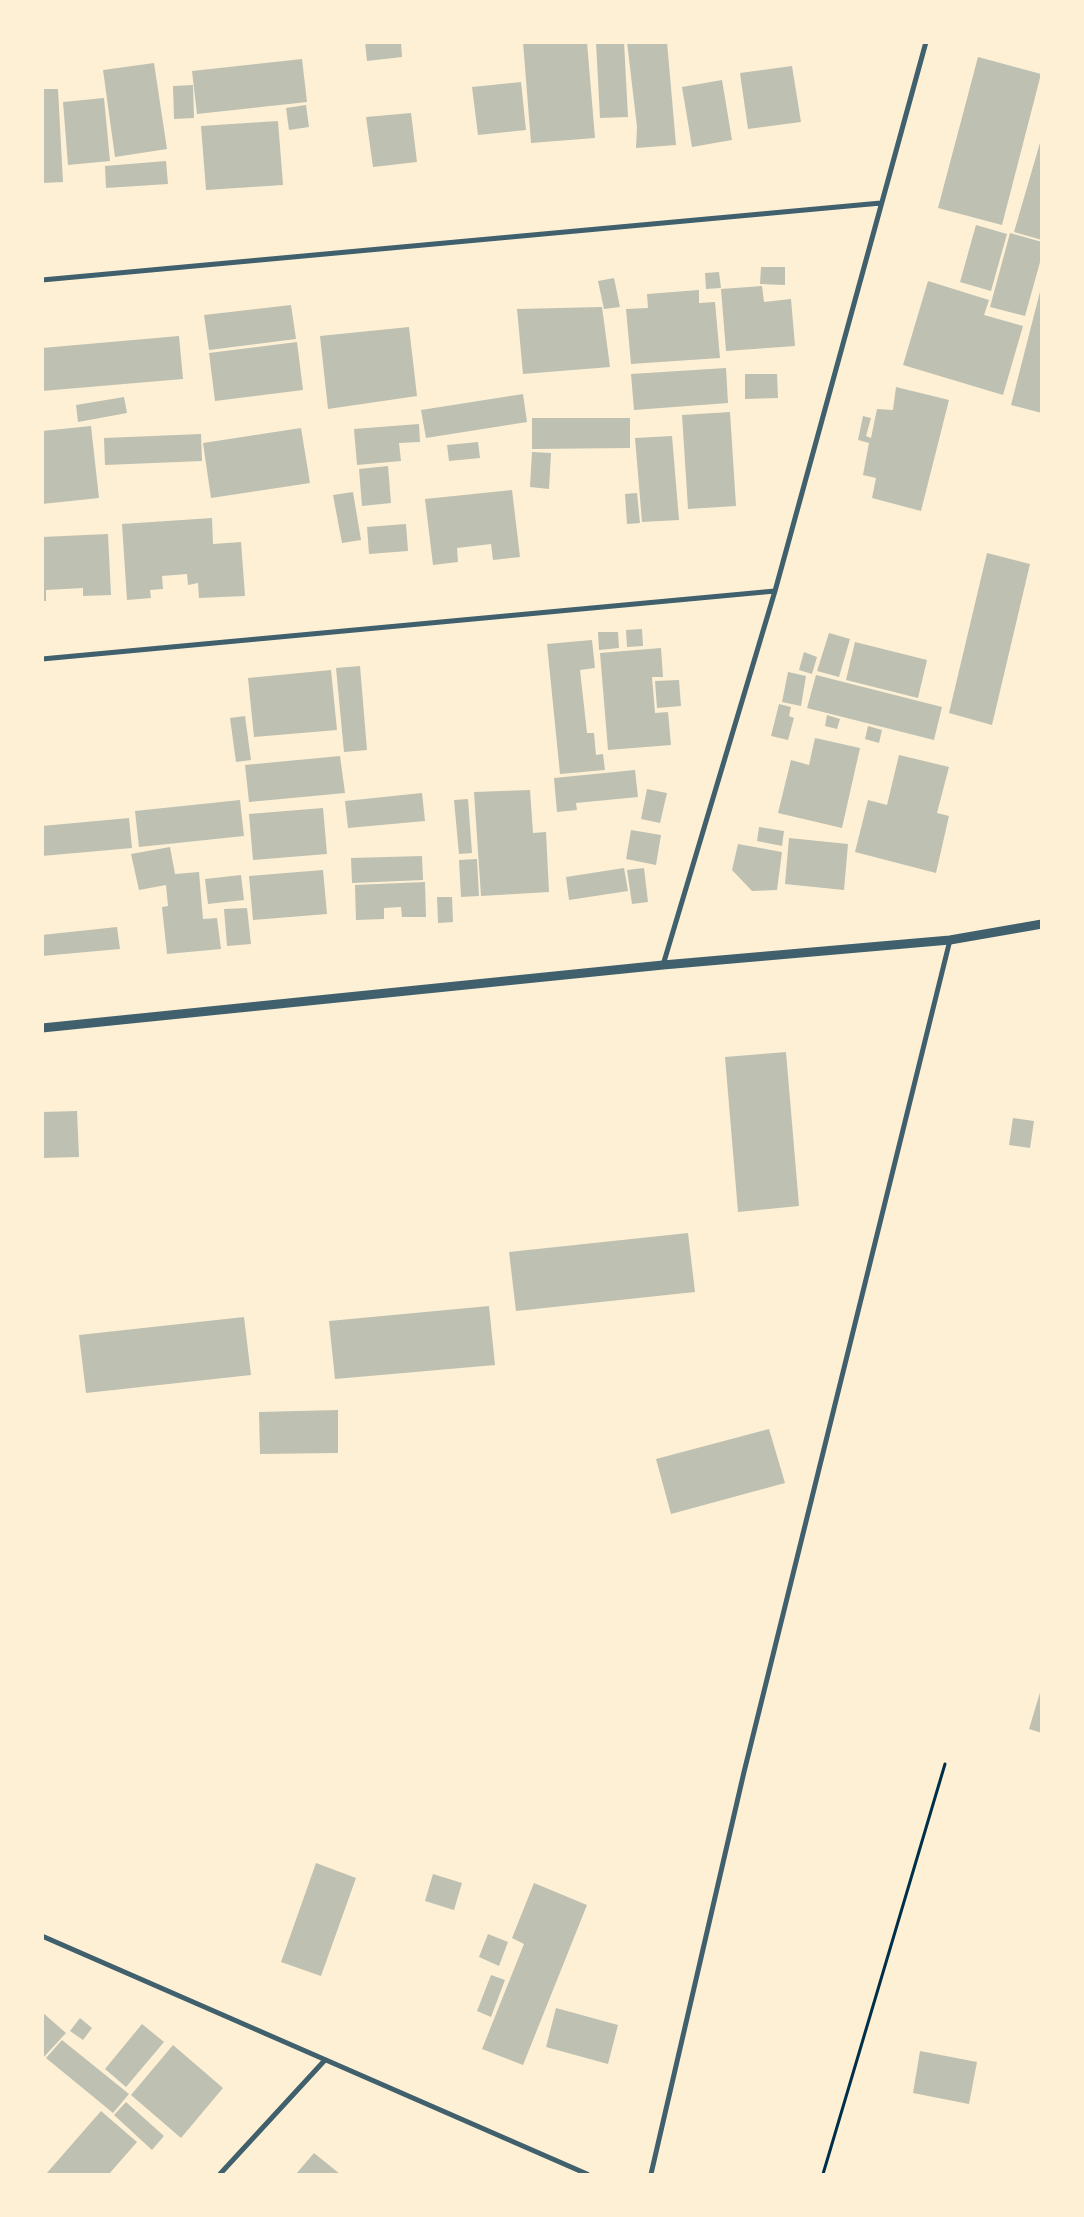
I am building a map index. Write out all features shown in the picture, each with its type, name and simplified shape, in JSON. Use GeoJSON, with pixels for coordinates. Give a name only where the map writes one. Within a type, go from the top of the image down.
{"type":"FeatureCollection","features":[{"type":"Feature","properties":{"kind":"street"},"geometry":{"type":"LineString","coordinates":[[663,964],[775,591],[926,42]]}},
{"type":"Feature","properties":{"kind":"street"},"geometry":{"type":"LineString","coordinates":[[42,280],[881,203]]}},
{"type":"Feature","properties":{"kind":"street"},"geometry":{"type":"LineString","coordinates":[[42,659],[775,591]]}},
{"type":"Feature","properties":{"kind":"street"},"geometry":{"type":"LineString","coordinates":[[42,1028],[663,964],[950,940],[1042,924]]}},
{"type":"Feature","properties":{"kind":"street"},"geometry":{"type":"LineString","coordinates":[[650,2174],[747,1762],[950,940]]}},
{"type":"Feature","properties":{"kind":"street"},"geometry":{"type":"LineString","coordinates":[[42,1936],[587,2174]]}},
{"type":"Feature","properties":{"kind":"street"},"geometry":{"type":"LineString","coordinates":[[220,2174],[325,2060]]}},
{"type":"Feature","properties":{"kind":"path"},"geometry":{"type":"LineString","coordinates":[[823,2174],[945,1764]]}},
{"type":"Feature","properties":{"kind":"building"},"geometry":{"type":"Polygon","coordinates":[[[365,42],[401,42],[402,57],[367,61],[365,42]]]}},
{"type":"Feature","properties":{"kind":"building"},"geometry":{"type":"Polygon","coordinates":[[[523,42],[587,42],[595,138],[531,143],[523,42]]]}},
{"type":"Feature","properties":{"kind":"building"},"geometry":{"type":"Polygon","coordinates":[[[596,42],[624,42],[628,117],[600,118],[596,42]]]}},
{"type":"Feature","properties":{"kind":"building"},"geometry":{"type":"Polygon","coordinates":[[[627,42],[667,42],[676,145],[636,148],[637,127],[627,42]]]}},
{"type":"Feature","properties":{"kind":"building"},"geometry":{"type":"Polygon","coordinates":[[[978,57],[1041,74],[1002,225],[938,208],[978,57]]]}},
{"type":"Feature","properties":{"kind":"building"},"geometry":{"type":"Polygon","coordinates":[[[302,59],[307,102],[197,114],[192,71],[302,59]]]}},
{"type":"Feature","properties":{"kind":"building"},"geometry":{"type":"Polygon","coordinates":[[[154,63],[167,149],[115,157],[103,70],[154,63]]]}},
{"type":"Feature","properties":{"kind":"building"},"geometry":{"type":"Polygon","coordinates":[[[792,66],[801,122],[748,129],[740,73],[792,66]]]}},
{"type":"Feature","properties":{"kind":"building"},"geometry":{"type":"Polygon","coordinates":[[[722,80],[732,140],[692,147],[682,87],[722,80]]]}},
{"type":"Feature","properties":{"kind":"building"},"geometry":{"type":"Polygon","coordinates":[[[521,82],[526,130],[478,135],[472,87],[521,82]]]}},
{"type":"Feature","properties":{"kind":"building"},"geometry":{"type":"Polygon","coordinates":[[[193,85],[194,118],[174,119],[173,86],[193,85]]]}},
{"type":"Feature","properties":{"kind":"building"},"geometry":{"type":"Polygon","coordinates":[[[42,89],[58,89],[63,182],[42,183],[42,89]]]}},
{"type":"Feature","properties":{"kind":"building"},"geometry":{"type":"Polygon","coordinates":[[[104,98],[110,161],[68,165],[63,102],[104,98]]]}},
{"type":"Feature","properties":{"kind":"building"},"geometry":{"type":"Polygon","coordinates":[[[306,105],[309,127],[289,130],[286,108],[306,105]]]}},
{"type":"Feature","properties":{"kind":"building"},"geometry":{"type":"Polygon","coordinates":[[[411,113],[417,162],[373,167],[366,117],[411,113]]]}},
{"type":"Feature","properties":{"kind":"building"},"geometry":{"type":"Polygon","coordinates":[[[278,121],[283,185],[206,190],[201,126],[278,121]]]}},
{"type":"Feature","properties":{"kind":"building"},"geometry":{"type":"Polygon","coordinates":[[[1042,136],[1042,240],[1014,232],[1042,136]]]}},
{"type":"Feature","properties":{"kind":"building"},"geometry":{"type":"Polygon","coordinates":[[[166,161],[168,184],[106,188],[105,166],[166,161]]]}},
{"type":"Feature","properties":{"kind":"building"},"geometry":{"type":"Polygon","coordinates":[[[976,225],[1007,234],[991,291],[960,282],[976,225]]]}},
{"type":"Feature","properties":{"kind":"building"},"geometry":{"type":"Polygon","coordinates":[[[1010,233],[1042,242],[1042,255],[1025,316],[990,307],[1010,233]]]}},
{"type":"Feature","properties":{"kind":"building"},"geometry":{"type":"Polygon","coordinates":[[[761,267],[785,267],[785,285],[760,284],[761,267]]]}},
{"type":"Feature","properties":{"kind":"building"},"geometry":{"type":"Polygon","coordinates":[[[719,272],[721,288],[706,289],[705,273],[719,272]]]}},
{"type":"Feature","properties":{"kind":"building"},"geometry":{"type":"Polygon","coordinates":[[[614,278],[620,307],[604,309],[598,281],[614,278]]]}},
{"type":"Feature","properties":{"kind":"building"},"geometry":{"type":"Polygon","coordinates":[[[928,281],[989,300],[984,315],[1023,326],[1003,395],[903,365],[928,281]]]}},
{"type":"Feature","properties":{"kind":"building"},"geometry":{"type":"Polygon","coordinates":[[[1042,284],[1042,413],[1011,405],[1042,284]]]}},
{"type":"Feature","properties":{"kind":"building"},"geometry":{"type":"Polygon","coordinates":[[[762,286],[764,302],[791,299],[795,346],[726,351],[721,289],[762,286]]]}},
{"type":"Feature","properties":{"kind":"building"},"geometry":{"type":"Polygon","coordinates":[[[699,290],[699,303],[715,302],[720,358],[631,364],[626,309],[648,308],[647,294],[699,290]]]}},
{"type":"Feature","properties":{"kind":"building"},"geometry":{"type":"Polygon","coordinates":[[[291,305],[296,339],[209,350],[204,315],[291,305]]]}},
{"type":"Feature","properties":{"kind":"building"},"geometry":{"type":"Polygon","coordinates":[[[602,307],[610,367],[523,374],[517,309],[602,307]]]}},
{"type":"Feature","properties":{"kind":"building"},"geometry":{"type":"Polygon","coordinates":[[[409,327],[417,396],[328,409],[320,336],[409,327]]]}},
{"type":"Feature","properties":{"kind":"building"},"geometry":{"type":"Polygon","coordinates":[[[179,336],[183,379],[42,391],[42,348],[179,336]]]}},
{"type":"Feature","properties":{"kind":"building"},"geometry":{"type":"Polygon","coordinates":[[[297,342],[303,390],[215,401],[209,353],[297,342]]]}},
{"type":"Feature","properties":{"kind":"building"},"geometry":{"type":"Polygon","coordinates":[[[726,368],[728,403],[634,410],[631,374],[726,368]]]}},
{"type":"Feature","properties":{"kind":"building"},"geometry":{"type":"Polygon","coordinates":[[[745,374],[777,374],[778,398],[745,399],[745,374]]]}},
{"type":"Feature","properties":{"kind":"building"},"geometry":{"type":"Polygon","coordinates":[[[896,387],[949,400],[921,511],[872,498],[876,478],[863,475],[869,443],[858,440],[863,416],[871,418],[866,436],[871,438],[877,409],[893,410],[896,387]]]}},
{"type":"Feature","properties":{"kind":"building"},"geometry":{"type":"Polygon","coordinates":[[[523,394],[527,422],[426,438],[421,410],[523,394]]]}},
{"type":"Feature","properties":{"kind":"building"},"geometry":{"type":"Polygon","coordinates":[[[124,397],[127,413],[78,422],[76,405],[124,397]]]}},
{"type":"Feature","properties":{"kind":"building"},"geometry":{"type":"Polygon","coordinates":[[[730,412],[736,506],[688,509],[682,415],[730,412]]]}},
{"type":"Feature","properties":{"kind":"building"},"geometry":{"type":"Polygon","coordinates":[[[532,418],[630,418],[630,448],[532,449],[532,418]]]}},
{"type":"Feature","properties":{"kind":"building"},"geometry":{"type":"Polygon","coordinates":[[[419,424],[420,442],[399,443],[401,461],[357,465],[354,429],[419,424]]]}},
{"type":"Feature","properties":{"kind":"building"},"geometry":{"type":"Polygon","coordinates":[[[91,426],[99,498],[42,504],[42,431],[91,426]]]}},
{"type":"Feature","properties":{"kind":"building"},"geometry":{"type":"Polygon","coordinates":[[[301,428],[310,483],[211,498],[203,443],[301,428]]]}},
{"type":"Feature","properties":{"kind":"building"},"geometry":{"type":"Polygon","coordinates":[[[201,434],[202,461],[105,465],[104,438],[201,434]]]}},
{"type":"Feature","properties":{"kind":"building"},"geometry":{"type":"Polygon","coordinates":[[[672,436],[679,520],[642,522],[635,438],[672,436]]]}},
{"type":"Feature","properties":{"kind":"building"},"geometry":{"type":"Polygon","coordinates":[[[478,442],[480,458],[449,461],[447,445],[478,442]]]}},
{"type":"Feature","properties":{"kind":"building"},"geometry":{"type":"Polygon","coordinates":[[[532,452],[551,453],[549,489],[530,487],[532,452]]]}},
{"type":"Feature","properties":{"kind":"building"},"geometry":{"type":"Polygon","coordinates":[[[388,466],[391,503],[362,506],[359,469],[388,466]]]}},
{"type":"Feature","properties":{"kind":"building"},"geometry":{"type":"Polygon","coordinates":[[[512,490],[520,557],[493,560],[491,544],[457,548],[458,562],[433,565],[425,499],[512,490]]]}},
{"type":"Feature","properties":{"kind":"building"},"geometry":{"type":"Polygon","coordinates":[[[353,492],[361,540],[342,543],[333,495],[353,492]]]}},
{"type":"Feature","properties":{"kind":"building"},"geometry":{"type":"Polygon","coordinates":[[[637,493],[640,523],[627,524],[625,494],[637,493]]]}},
{"type":"Feature","properties":{"kind":"building"},"geometry":{"type":"Polygon","coordinates":[[[212,518],[213,544],[241,542],[245,596],[199,598],[198,583],[188,585],[187,574],[162,576],[163,589],[150,590],[151,598],[127,600],[122,524],[212,518]]]}},
{"type":"Feature","properties":{"kind":"building"},"geometry":{"type":"Polygon","coordinates":[[[406,524],[408,551],[369,554],[367,527],[406,524]]]}},
{"type":"Feature","properties":{"kind":"building"},"geometry":{"type":"Polygon","coordinates":[[[108,534],[111,595],[83,596],[83,588],[46,590],[46,601],[42,601],[42,537],[108,534]]]}},
{"type":"Feature","properties":{"kind":"building"},"geometry":{"type":"Polygon","coordinates":[[[987,553],[1030,564],[992,725],[949,713],[987,553]]]}},
{"type":"Feature","properties":{"kind":"building"},"geometry":{"type":"Polygon","coordinates":[[[642,629],[643,646],[627,647],[626,630],[642,629]]]}},
{"type":"Feature","properties":{"kind":"building"},"geometry":{"type":"Polygon","coordinates":[[[598,632],[618,632],[619,648],[599,650],[598,632]]]}},
{"type":"Feature","properties":{"kind":"building"},"geometry":{"type":"Polygon","coordinates":[[[829,633],[850,639],[839,677],[817,671],[829,633]]]}},
{"type":"Feature","properties":{"kind":"building"},"geometry":{"type":"Polygon","coordinates":[[[592,640],[595,668],[580,670],[587,733],[594,733],[596,755],[603,754],[605,770],[560,774],[547,644],[592,640]]]}},
{"type":"Feature","properties":{"kind":"building"},"geometry":{"type":"Polygon","coordinates":[[[855,642],[927,660],[918,698],[846,680],[855,642]]]}},
{"type":"Feature","properties":{"kind":"building"},"geometry":{"type":"Polygon","coordinates":[[[661,648],[663,677],[652,677],[655,713],[668,712],[671,745],[608,750],[600,653],[661,648]]]}},
{"type":"Feature","properties":{"kind":"building"},"geometry":{"type":"Polygon","coordinates":[[[804,652],[817,657],[812,674],[799,670],[804,652]]]}},
{"type":"Feature","properties":{"kind":"building"},"geometry":{"type":"Polygon","coordinates":[[[360,666],[367,750],[344,752],[336,668],[360,666]]]}},
{"type":"Feature","properties":{"kind":"building"},"geometry":{"type":"Polygon","coordinates":[[[331,670],[337,730],[254,737],[248,678],[331,670]]]}},
{"type":"Feature","properties":{"kind":"building"},"geometry":{"type":"Polygon","coordinates":[[[788,672],[806,676],[801,706],[782,702],[788,672]]]}},
{"type":"Feature","properties":{"kind":"building"},"geometry":{"type":"Polygon","coordinates":[[[816,675],[942,707],[934,740],[807,708],[816,675]]]}},
{"type":"Feature","properties":{"kind":"building"},"geometry":{"type":"Polygon","coordinates":[[[679,680],[681,706],[657,708],[655,681],[679,680]]]}},
{"type":"Feature","properties":{"kind":"building"},"geometry":{"type":"Polygon","coordinates":[[[779,704],[791,707],[789,716],[794,718],[788,740],[771,736],[779,704]]]}},
{"type":"Feature","properties":{"kind":"building"},"geometry":{"type":"Polygon","coordinates":[[[827,715],[840,719],[837,729],[825,726],[827,715]]]}},
{"type":"Feature","properties":{"kind":"building"},"geometry":{"type":"Polygon","coordinates":[[[245,716],[251,760],[236,762],[230,718],[245,716]]]}},
{"type":"Feature","properties":{"kind":"building"},"geometry":{"type":"Polygon","coordinates":[[[868,726],[882,730],[879,743],[865,739],[868,726]]]}},
{"type":"Feature","properties":{"kind":"building"},"geometry":{"type":"Polygon","coordinates":[[[815,738],[860,748],[842,828],[778,813],[791,760],[809,765],[815,738]]]}},
{"type":"Feature","properties":{"kind":"building"},"geometry":{"type":"Polygon","coordinates":[[[899,755],[949,767],[937,813],[949,816],[936,873],[855,852],[868,800],[887,805],[899,755]]]}},
{"type":"Feature","properties":{"kind":"building"},"geometry":{"type":"Polygon","coordinates":[[[340,756],[345,793],[249,802],[245,765],[340,756]]]}},
{"type":"Feature","properties":{"kind":"building"},"geometry":{"type":"Polygon","coordinates":[[[635,770],[638,797],[576,803],[577,810],[557,812],[554,778],[635,770]]]}},
{"type":"Feature","properties":{"kind":"building"},"geometry":{"type":"Polygon","coordinates":[[[647,789],[667,793],[660,823],[641,819],[647,789]]]}},
{"type":"Feature","properties":{"kind":"building"},"geometry":{"type":"Polygon","coordinates":[[[530,790],[533,833],[546,832],[549,892],[481,896],[474,792],[530,790]]]}},
{"type":"Feature","properties":{"kind":"building"},"geometry":{"type":"Polygon","coordinates":[[[422,793],[425,821],[348,828],[345,801],[422,793]]]}},
{"type":"Feature","properties":{"kind":"building"},"geometry":{"type":"Polygon","coordinates":[[[468,799],[472,853],[459,854],[454,800],[468,799]]]}},
{"type":"Feature","properties":{"kind":"building"},"geometry":{"type":"Polygon","coordinates":[[[240,800],[244,836],[139,847],[135,811],[240,800]]]}},
{"type":"Feature","properties":{"kind":"building"},"geometry":{"type":"Polygon","coordinates":[[[323,808],[327,854],[253,860],[249,814],[323,808]]]}},
{"type":"Feature","properties":{"kind":"building"},"geometry":{"type":"Polygon","coordinates":[[[129,818],[132,848],[42,856],[42,826],[129,818]]]}},
{"type":"Feature","properties":{"kind":"building"},"geometry":{"type":"Polygon","coordinates":[[[759,827],[784,831],[782,846],[757,841],[759,827]]]}},
{"type":"Feature","properties":{"kind":"building"},"geometry":{"type":"Polygon","coordinates":[[[631,830],[661,835],[656,865],[626,859],[631,830]]]}},
{"type":"Feature","properties":{"kind":"building"},"geometry":{"type":"Polygon","coordinates":[[[789,838],[848,844],[844,890],[785,884],[789,838]]]}},
{"type":"Feature","properties":{"kind":"building"},"geometry":{"type":"Polygon","coordinates":[[[738,844],[782,852],[777,890],[752,891],[732,870],[738,844]]]}},
{"type":"Feature","properties":{"kind":"building"},"geometry":{"type":"Polygon","coordinates":[[[170,847],[175,874],[199,872],[203,919],[217,918],[221,949],[167,954],[162,907],[168,906],[166,885],[139,890],[131,854],[170,847]]]}},
{"type":"Feature","properties":{"kind":"building"},"geometry":{"type":"Polygon","coordinates":[[[422,856],[423,880],[352,883],[351,858],[422,856]]]}},
{"type":"Feature","properties":{"kind":"building"},"geometry":{"type":"Polygon","coordinates":[[[477,859],[479,896],[461,897],[459,860],[477,859]]]}},
{"type":"Feature","properties":{"kind":"building"},"geometry":{"type":"Polygon","coordinates":[[[624,868],[628,891],[569,900],[566,877],[624,868]]]}},
{"type":"Feature","properties":{"kind":"building"},"geometry":{"type":"Polygon","coordinates":[[[644,868],[648,902],[632,904],[627,870],[644,868]]]}},
{"type":"Feature","properties":{"kind":"building"},"geometry":{"type":"Polygon","coordinates":[[[323,870],[327,914],[253,920],[249,876],[323,870]]]}},
{"type":"Feature","properties":{"kind":"building"},"geometry":{"type":"Polygon","coordinates":[[[241,875],[244,900],[208,904],[205,879],[241,875]]]}},
{"type":"Feature","properties":{"kind":"building"},"geometry":{"type":"Polygon","coordinates":[[[425,882],[426,917],[402,917],[401,907],[384,908],[384,919],[356,920],[355,885],[425,882]]]}},
{"type":"Feature","properties":{"kind":"building"},"geometry":{"type":"Polygon","coordinates":[[[437,897],[452,897],[453,922],[438,923],[437,897]]]}},
{"type":"Feature","properties":{"kind":"building"},"geometry":{"type":"Polygon","coordinates":[[[247,908],[251,944],[227,946],[224,909],[247,908]]]}},
{"type":"Feature","properties":{"kind":"building"},"geometry":{"type":"Polygon","coordinates":[[[117,927],[120,949],[42,956],[42,935],[117,927]]]}},
{"type":"Feature","properties":{"kind":"building"},"geometry":{"type":"Polygon","coordinates":[[[786,1052],[799,1206],[738,1212],[725,1057],[786,1052]]]}},
{"type":"Feature","properties":{"kind":"building"},"geometry":{"type":"Polygon","coordinates":[[[77,1111],[79,1157],[42,1158],[42,1112],[77,1111]]]}},
{"type":"Feature","properties":{"kind":"building"},"geometry":{"type":"Polygon","coordinates":[[[1013,1118],[1034,1121],[1030,1148],[1009,1145],[1013,1118]]]}},
{"type":"Feature","properties":{"kind":"building"},"geometry":{"type":"Polygon","coordinates":[[[688,1233],[695,1292],[516,1311],[509,1252],[688,1233]]]}},
{"type":"Feature","properties":{"kind":"building"},"geometry":{"type":"Polygon","coordinates":[[[489,1306],[495,1365],[335,1379],[329,1321],[489,1306]]]}},
{"type":"Feature","properties":{"kind":"building"},"geometry":{"type":"Polygon","coordinates":[[[244,1317],[251,1375],[86,1393],[79,1335],[244,1317]]]}},
{"type":"Feature","properties":{"kind":"building"},"geometry":{"type":"Polygon","coordinates":[[[338,1410],[338,1453],[260,1454],[259,1412],[338,1410]]]}},
{"type":"Feature","properties":{"kind":"building"},"geometry":{"type":"Polygon","coordinates":[[[769,1429],[785,1483],[671,1514],[656,1459],[769,1429]]]}},
{"type":"Feature","properties":{"kind":"building"},"geometry":{"type":"Polygon","coordinates":[[[1042,1686],[1042,1733],[1029,1729],[1042,1686]]]}},
{"type":"Feature","properties":{"kind":"building"},"geometry":{"type":"Polygon","coordinates":[[[316,1863],[356,1878],[321,1976],[281,1962],[316,1863]]]}},
{"type":"Feature","properties":{"kind":"building"},"geometry":{"type":"Polygon","coordinates":[[[433,1874],[462,1883],[454,1910],[425,1901],[433,1874]]]}},
{"type":"Feature","properties":{"kind":"building"},"geometry":{"type":"Polygon","coordinates":[[[534,1883],[587,1905],[523,2065],[482,2049],[524,1944],[512,1938],[534,1883]]]}},
{"type":"Feature","properties":{"kind":"building"},"geometry":{"type":"Polygon","coordinates":[[[488,1934],[508,1942],[499,1966],[479,1957],[488,1934]]]}},
{"type":"Feature","properties":{"kind":"building"},"geometry":{"type":"Polygon","coordinates":[[[491,1975],[505,1980],[491,2017],[477,2011],[491,1975]]]}},
{"type":"Feature","properties":{"kind":"building"},"geometry":{"type":"Polygon","coordinates":[[[556,2008],[618,2025],[608,2064],[546,2047],[556,2008]]]}},
{"type":"Feature","properties":{"kind":"building"},"geometry":{"type":"Polygon","coordinates":[[[42,2012],[66,2033],[42,2059],[42,2012]]]}},
{"type":"Feature","properties":{"kind":"building"},"geometry":{"type":"Polygon","coordinates":[[[80,2018],[92,2028],[83,2040],[70,2031],[80,2018]]]}},
{"type":"Feature","properties":{"kind":"building"},"geometry":{"type":"Polygon","coordinates":[[[142,2024],[164,2042],[126,2087],[105,2069],[142,2024]]]}},
{"type":"Feature","properties":{"kind":"building"},"geometry":{"type":"Polygon","coordinates":[[[62,2040],[129,2094],[113,2113],[46,2058],[62,2040]]]}},
{"type":"Feature","properties":{"kind":"building"},"geometry":{"type":"Polygon","coordinates":[[[173,2045],[223,2088],[181,2138],[131,2095],[173,2045]]]}},
{"type":"Feature","properties":{"kind":"building"},"geometry":{"type":"Polygon","coordinates":[[[920,2051],[977,2062],[969,2104],[913,2093],[920,2051]]]}},
{"type":"Feature","properties":{"kind":"building"},"geometry":{"type":"Polygon","coordinates":[[[126,2102],[164,2136],[152,2150],[114,2115],[126,2102]]]}},
{"type":"Feature","properties":{"kind":"building"},"geometry":{"type":"Polygon","coordinates":[[[101,2111],[137,2142],[109,2174],[46,2174],[101,2111]]]}},
{"type":"Feature","properties":{"kind":"building"},"geometry":{"type":"Polygon","coordinates":[[[314,2153],[340,2174],[296,2174],[314,2153]]]}}]}
